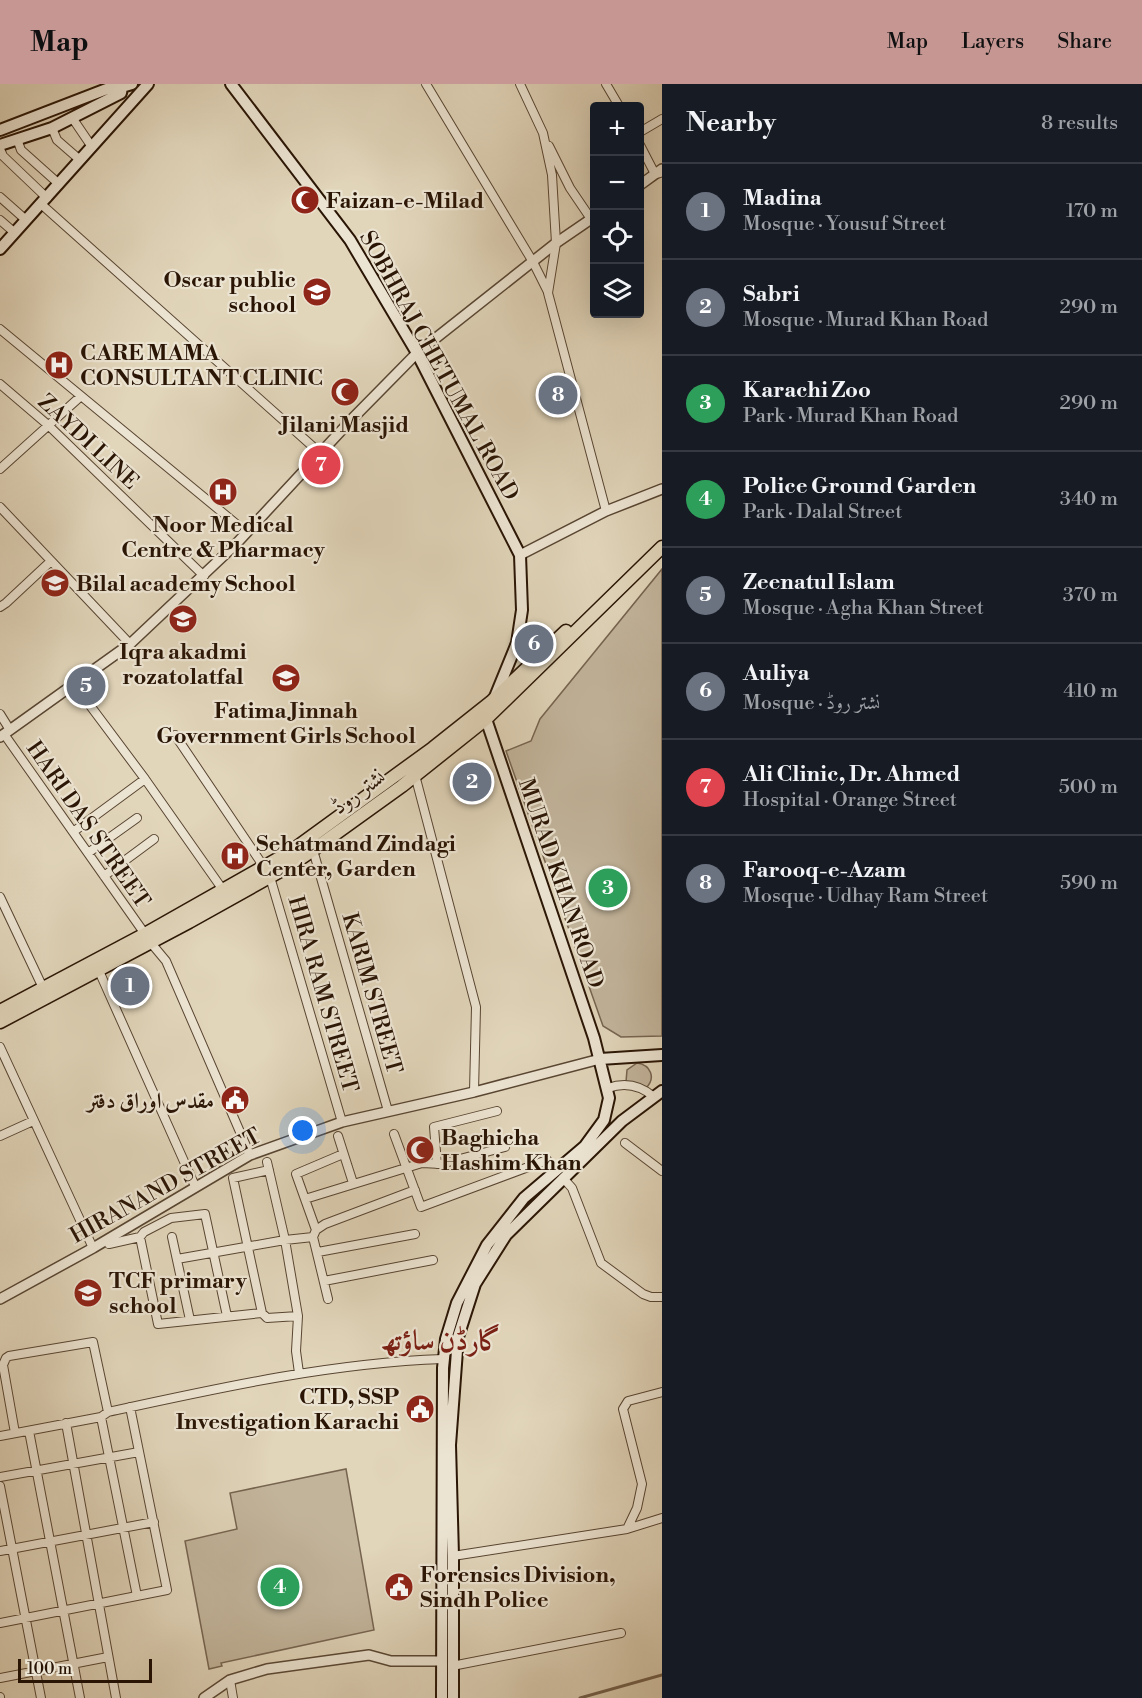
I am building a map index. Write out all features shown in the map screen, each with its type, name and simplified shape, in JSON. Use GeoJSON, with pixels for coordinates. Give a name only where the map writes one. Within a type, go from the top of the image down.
{"type":"FeatureCollection","features":[{"type":"Feature","properties":{"kind":"main road"},"geometry":{"type":"LineString","coordinates":[[1,245],[15,233],[148,84]]}},
{"type":"Feature","properties":{"kind":"main road","name":"SOBHRAJ CHETUMAL ROAD"},"geometry":{"type":"LineString","coordinates":[[231,84],[350,240],[417,353],[520,555]]}},
{"type":"Feature","properties":{"kind":"main road"},"geometry":{"type":"LineString","coordinates":[[0,130],[117,85],[127,86]]}},
{"type":"Feature","properties":{"kind":"main road"},"geometry":{"type":"LineString","coordinates":[[0,147],[52,129],[73,119],[121,93],[127,86]]}},
{"type":"Feature","properties":{"kind":"main road","name":"نشتر روڈ"},"geometry":{"type":"LineString","coordinates":[[0,1011],[99,970],[223,890],[267,872],[290,852],[433,748],[491,702],[662,538]]}},
{"type":"Feature","properties":{"kind":"main road","name":"نشتر روڈ"},"geometry":{"type":"LineString","coordinates":[[0,1022],[45,994],[313,849],[415,775],[486,719],[662,547]]}},
{"type":"Feature","properties":{"kind":"main road"},"geometry":{"type":"LineString","coordinates":[[486,719],[517,643],[522,609],[520,555]]}},
{"type":"Feature","properties":{"kind":"main road","name":"MURAD KHAN ROAD"},"geometry":{"type":"LineString","coordinates":[[486,719],[608,1088]]}},
{"type":"Feature","properties":{"kind":"main road"},"geometry":{"type":"LineString","coordinates":[[600,1059],[662,1055]]}},
{"type":"Feature","properties":{"kind":"main road"},"geometry":{"type":"LineString","coordinates":[[442,1698],[447,1664],[453,1556],[450,1445],[458,1338],[475,1284],[506,1235],[585,1146],[604,1120],[608,1109],[608,1088]]}},
{"type":"Feature","properties":{"kind":"main road"},"geometry":{"type":"LineString","coordinates":[[453,1698],[447,1664],[441,1469],[443,1359],[457,1303],[487,1245],[524,1198],[559,1174],[658,1094]]}},
{"type":"Feature","properties":{"kind":"street"},"geometry":{"type":"LineString","coordinates":[[426,84],[533,262],[548,293],[606,511]]}},
{"type":"Feature","properties":{"kind":"street"},"geometry":{"type":"LineString","coordinates":[[520,84],[570,188],[590,214]]}},
{"type":"Feature","properties":{"kind":"street"},"geometry":{"type":"LineString","coordinates":[[606,84],[617,102]]}},
{"type":"Feature","properties":{"kind":"street"},"geometry":{"type":"LineString","coordinates":[[73,119],[92,147]]}},
{"type":"Feature","properties":{"kind":"street"},"geometry":{"type":"LineString","coordinates":[[644,129],[662,119]]}},
{"type":"Feature","properties":{"kind":"street"},"geometry":{"type":"LineString","coordinates":[[52,129],[57,140],[80,160]]}},
{"type":"Feature","properties":{"kind":"street"},"geometry":{"type":"LineString","coordinates":[[543,133],[552,175],[556,243],[548,293]]}},
{"type":"Feature","properties":{"kind":"street"},"geometry":{"type":"LineString","coordinates":[[16,140],[21,150],[59,184]]}},
{"type":"Feature","properties":{"kind":"street"},"geometry":{"type":"LineString","coordinates":[[0,147],[3,156],[44,201],[320,453]]}},
{"type":"Feature","properties":{"kind":"street"},"geometry":{"type":"LineString","coordinates":[[644,151],[660,172],[644,182]]}},
{"type":"Feature","properties":{"kind":"street"},"geometry":{"type":"LineString","coordinates":[[0,197],[26,220]]}},
{"type":"Feature","properties":{"kind":"street"},"geometry":{"type":"LineString","coordinates":[[0,220],[15,233]]}},
{"type":"Feature","properties":{"kind":"street"},"geometry":{"type":"LineString","coordinates":[[5,734],[130,644],[204,576],[417,353],[556,243],[590,220]]}},
{"type":"Feature","properties":{"kind":"street"},"geometry":{"type":"LineString","coordinates":[[0,329],[246,532]]}},
{"type":"Feature","properties":{"kind":"street","name":"ZAYDI LINE"},"geometry":{"type":"LineString","coordinates":[[0,384],[48,425],[204,576]]}},
{"type":"Feature","properties":{"kind":"street"},"geometry":{"type":"LineString","coordinates":[[0,469],[81,396]]}},
{"type":"Feature","properties":{"kind":"street"},"geometry":{"type":"LineString","coordinates":[[520,555],[606,511],[662,489]]}},
{"type":"Feature","properties":{"kind":"street"},"geometry":{"type":"LineString","coordinates":[[0,507],[130,644]]}},
{"type":"Feature","properties":{"kind":"street"},"geometry":{"type":"LineString","coordinates":[[0,607],[51,561]]}},
{"type":"Feature","properties":{"kind":"street"},"geometry":{"type":"LineString","coordinates":[[74,684],[145,779],[223,890]]}},
{"type":"Feature","properties":{"kind":"street","name":"HARI DAS STREET"},"geometry":{"type":"LineString","coordinates":[[0,714],[5,734],[166,961],[250,1155]]}},
{"type":"Feature","properties":{"kind":"street","name":"HIRA RAM STREET"},"geometry":{"type":"LineString","coordinates":[[175,735],[267,872],[342,1122]]}},
{"type":"Feature","properties":{"kind":"street"},"geometry":{"type":"LineString","coordinates":[[415,775],[476,1007],[474,1092]]}},
{"type":"Feature","properties":{"kind":"street"},"geometry":{"type":"LineString","coordinates":[[73,832],[145,779]]}},
{"type":"Feature","properties":{"kind":"street"},"geometry":{"type":"LineString","coordinates":[[88,853],[137,818]]}},
{"type":"Feature","properties":{"kind":"street"},"geometry":{"type":"LineString","coordinates":[[104,876],[153,839]]}},
{"type":"Feature","properties":{"kind":"street","name":"KARIM STREET"},"geometry":{"type":"LineString","coordinates":[[313,849],[388,1112]]}},
{"type":"Feature","properties":{"kind":"street"},"geometry":{"type":"LineString","coordinates":[[0,897],[45,994]]}},
{"type":"Feature","properties":{"kind":"street"},"geometry":{"type":"LineString","coordinates":[[99,970],[195,1186]]}},
{"type":"Feature","properties":{"kind":"street"},"geometry":{"type":"LineString","coordinates":[[0,1047],[93,1248]]}},
{"type":"Feature","properties":{"kind":"street","name":"HIRANAND STREET"},"geometry":{"type":"LineString","coordinates":[[0,1299],[93,1248],[250,1155],[342,1122],[474,1092],[600,1059]]}},
{"type":"Feature","properties":{"kind":"street"},"geometry":{"type":"LineString","coordinates":[[608,1088],[625,1084],[658,1094]]}},
{"type":"Feature","properties":{"kind":"street"},"geometry":{"type":"LineString","coordinates":[[437,1164],[434,1128],[497,1111]]}},
{"type":"Feature","properties":{"kind":"street"},"geometry":{"type":"LineString","coordinates":[[0,1136],[33,1121]]}},
{"type":"Feature","properties":{"kind":"street"},"geometry":{"type":"LineString","coordinates":[[394,1134],[421,1207],[547,1160],[572,1188],[601,1263],[643,1294],[662,1297]]}},
{"type":"Feature","properties":{"kind":"street"},"geometry":{"type":"LineString","coordinates":[[338,1136],[353,1183]]}},
{"type":"Feature","properties":{"kind":"street"},"geometry":{"type":"LineString","coordinates":[[625,1143],[662,1171]]}},
{"type":"Feature","properties":{"kind":"street"},"geometry":{"type":"LineString","coordinates":[[305,1199],[353,1183],[376,1179],[406,1167],[422,1163],[437,1164],[505,1147]]}},
{"type":"Feature","properties":{"kind":"street"},"geometry":{"type":"LineString","coordinates":[[328,1299],[315,1233],[297,1174],[344,1154]]}},
{"type":"Feature","properties":{"kind":"street"},"geometry":{"type":"LineString","coordinates":[[298,1316],[267,1318],[262,1313],[233,1178],[268,1166],[285,1240],[298,1316],[296,1351],[299,1373]]}},
{"type":"Feature","properties":{"kind":"street"},"geometry":{"type":"LineString","coordinates":[[177,1259],[315,1233],[325,1224],[415,1190]]}},
{"type":"Feature","properties":{"kind":"street"},"geometry":{"type":"LineString","coordinates":[[109,1244],[140,1237],[144,1232],[171,1218],[205,1214],[227,1316]]}},
{"type":"Feature","properties":{"kind":"street"},"geometry":{"type":"LineString","coordinates":[[318,1252],[414,1234]]}},
{"type":"Feature","properties":{"kind":"street"},"geometry":{"type":"LineString","coordinates":[[140,1237],[158,1324],[262,1313]]}},
{"type":"Feature","properties":{"kind":"street"},"geometry":{"type":"LineString","coordinates":[[172,1237],[190,1320]]}},
{"type":"Feature","properties":{"kind":"street"},"geometry":{"type":"LineString","coordinates":[[324,1281],[433,1260]]}},
{"type":"Feature","properties":{"kind":"street"},"geometry":{"type":"LineString","coordinates":[[15,1433],[3,1365],[6,1358],[93,1342],[109,1457],[137,1596]]}},
{"type":"Feature","properties":{"kind":"street"},"geometry":{"type":"LineString","coordinates":[[0,1436],[66,1424],[130,1407],[299,1373],[402,1360],[443,1359]]}},
{"type":"Feature","properties":{"kind":"street"},"geometry":{"type":"LineString","coordinates":[[627,1529],[637,1508],[642,1484],[623,1409],[628,1401],[662,1392]]}},
{"type":"Feature","properties":{"kind":"street"},"geometry":{"type":"LineString","coordinates":[[0,1623],[167,1590],[130,1407]]}},
{"type":"Feature","properties":{"kind":"street"},"geometry":{"type":"LineString","coordinates":[[66,1424],[116,1698]]}},
{"type":"Feature","properties":{"kind":"street"},"geometry":{"type":"LineString","coordinates":[[28,1431],[80,1698]]}},
{"type":"Feature","properties":{"kind":"street"},"geometry":{"type":"LineString","coordinates":[[0,1477],[139,1452]]}},
{"type":"Feature","properties":{"kind":"street"},"geometry":{"type":"LineString","coordinates":[[0,1486],[40,1698]]}},
{"type":"Feature","properties":{"kind":"street"},"geometry":{"type":"LineString","coordinates":[[453,1556],[627,1529],[662,1518]]}},
{"type":"Feature","properties":{"kind":"street"},"geometry":{"type":"LineString","coordinates":[[0,1551],[154,1522]]}},
{"type":"Feature","properties":{"kind":"street"},"geometry":{"type":"LineString","coordinates":[[204,1698],[230,1680],[267,1670],[369,1656],[391,1661],[447,1664],[621,1633]]}},
{"type":"Feature","properties":{"kind":"street"},"geometry":{"type":"LineString","coordinates":[[0,1678],[108,1657]]}},
{"type":"Feature","properties":{"kind":"street"},"geometry":{"type":"LineString","coordinates":[[230,1680],[233,1698]]}},
{"type":"Feature","properties":{"kind":"shaded area"},"geometry":{"type":"Polygon","coordinates":[[[662,569],[662,1036],[621,1037],[603,1026],[506,751],[531,741],[540,719],[662,569]]]}},
{"type":"Feature","properties":{"kind":"shaded area"},"geometry":{"type":"Polygon","coordinates":[[[637,1063],[649,1069],[651,1080],[646,1088],[626,1082],[627,1070],[637,1063]]]}},
{"type":"Feature","properties":{"kind":"shaded area"},"geometry":{"type":"Polygon","coordinates":[[[346,1469],[374,1630],[221,1663],[222,1666],[209,1669],[185,1541],[237,1529],[230,1493],[346,1469]]]}},
{"type":"Feature","properties":{"kind":"waterway"},"geometry":{"type":"LineString","coordinates":[[580,1698],[662,1675]]}},
{"type":"Feature","properties":{"kind":"place","name":"Faizan-e-Milad"},"geometry":{"type":"Point","coordinates":[305,200]}},
{"type":"Feature","properties":{"kind":"place","name":"Oscar public school"},"geometry":{"type":"Point","coordinates":[317,292]}},
{"type":"Feature","properties":{"kind":"place","name":"CARE MAMA CONSULTANT CLINIC"},"geometry":{"type":"Point","coordinates":[59,365]}},
{"type":"Feature","properties":{"kind":"place","name":"Jilani Masjid"},"geometry":{"type":"Point","coordinates":[345,392]}},
{"type":"Feature","properties":{"kind":"place","name":"Farooq-e-Azam"},"geometry":{"type":"Point","coordinates":[558,395]}},
{"type":"Feature","properties":{"kind":"place","name":"Ali Clinic, Dr. Ahmed"},"geometry":{"type":"Point","coordinates":[321,465]}},
{"type":"Feature","properties":{"kind":"place","name":"Noor Medical Centre & Pharmacy"},"geometry":{"type":"Point","coordinates":[223,492]}},
{"type":"Feature","properties":{"kind":"place","name":"Bilal academy School"},"geometry":{"type":"Point","coordinates":[55,583]}},
{"type":"Feature","properties":{"kind":"place","name":"Iqra akadmi rozatolatfal"},"geometry":{"type":"Point","coordinates":[183,619]}},
{"type":"Feature","properties":{"kind":"place","name":"Auliya"},"geometry":{"type":"Point","coordinates":[534,644]}},
{"type":"Feature","properties":{"kind":"place","name":"Fatima Jinnah Government Girls School"},"geometry":{"type":"Point","coordinates":[286,678]}},
{"type":"Feature","properties":{"kind":"place","name":"Zeenatul Islam"},"geometry":{"type":"Point","coordinates":[86,686]}},
{"type":"Feature","properties":{"kind":"place","name":"Sabri"},"geometry":{"type":"Point","coordinates":[472,782]}},
{"type":"Feature","properties":{"kind":"place","name":"Sehatmand Zindagi Center, Garden"},"geometry":{"type":"Point","coordinates":[235,856]}},
{"type":"Feature","properties":{"kind":"place","name":"Karachi Zoo"},"geometry":{"type":"Point","coordinates":[608,888]}},
{"type":"Feature","properties":{"kind":"place","name":"Madina"},"geometry":{"type":"Point","coordinates":[130,986]}},
{"type":"Feature","properties":{"kind":"place","name":"مقدس اوراق دفتر"},"geometry":{"type":"Point","coordinates":[235,1100]}},
{"type":"Feature","properties":{"kind":"place","name":"Baghicha Hashim Khan"},"geometry":{"type":"Point","coordinates":[420,1150]}},
{"type":"Feature","properties":{"kind":"place","name":"TCF primary school"},"geometry":{"type":"Point","coordinates":[88,1293]}},
{"type":"Feature","properties":{"kind":"place","name":"CTD, SSP Investigation Karachi"},"geometry":{"type":"Point","coordinates":[420,1409]}},
{"type":"Feature","properties":{"kind":"place","name":"Police Ground Garden"},"geometry":{"type":"Point","coordinates":[280,1587]}},
{"type":"Feature","properties":{"kind":"place","name":"Forensics Division, Sindh Police"},"geometry":{"type":"Point","coordinates":[399,1587]}},
{"type":"Feature","properties":{"kind":"district","name":"گارڈن ساؤتھ"},"geometry":{"type":"Point","coordinates":[441,1340]}}]}
